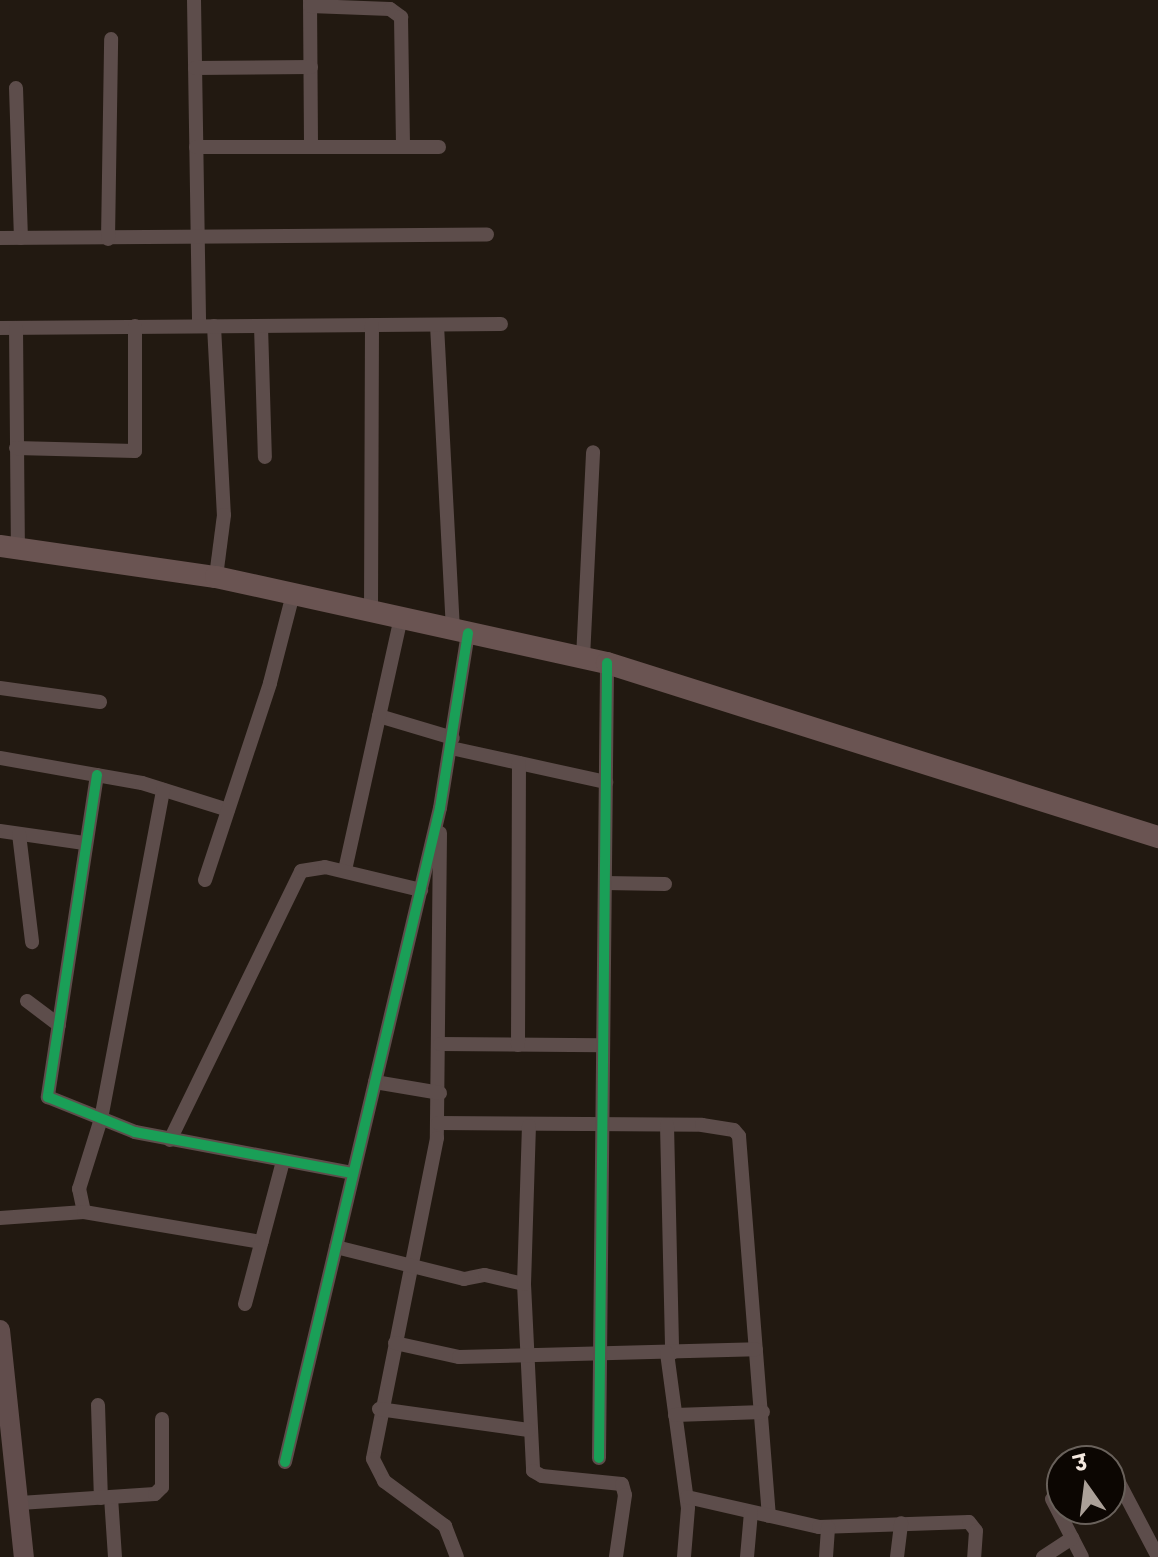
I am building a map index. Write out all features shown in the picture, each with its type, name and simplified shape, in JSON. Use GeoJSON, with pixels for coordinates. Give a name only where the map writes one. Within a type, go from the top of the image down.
{"type":"FeatureCollection","features":[{"type":"Feature","properties":{"kind":"main road"},"geometry":{"type":"LineString","coordinates":[[9,546],[216,577],[607,663],[1158,837]]}},
{"type":"Feature","properties":{"kind":"street"},"geometry":{"type":"LineString","coordinates":[[194,0],[198,239],[224,515],[216,577]]}},
{"type":"Feature","properties":{"kind":"street"},"geometry":{"type":"LineString","coordinates":[[311,147],[310,3],[390,9],[401,17],[403,147]]}},
{"type":"Feature","properties":{"kind":"street"},"geometry":{"type":"LineString","coordinates":[[108,239],[111,39]]}},
{"type":"Feature","properties":{"kind":"street"},"geometry":{"type":"LineString","coordinates":[[195,68],[311,67]]}},
{"type":"Feature","properties":{"kind":"street"},"geometry":{"type":"LineString","coordinates":[[16,88],[21,238]]}},
{"type":"Feature","properties":{"kind":"street"},"geometry":{"type":"LineString","coordinates":[[196,147],[439,147]]}},
{"type":"Feature","properties":{"kind":"street"},"geometry":{"type":"LineString","coordinates":[[0,238],[487,235]]}},
{"type":"Feature","properties":{"kind":"street"},"geometry":{"type":"LineString","coordinates":[[0,328],[501,324]]}},
{"type":"Feature","properties":{"kind":"street"},"geometry":{"type":"LineString","coordinates":[[371,611],[372,325]]}},
{"type":"Feature","properties":{"kind":"street"},"geometry":{"type":"LineString","coordinates":[[285,1462],[421,890],[452,743],[461,631],[437,325]]}},
{"type":"Feature","properties":{"kind":"street"},"geometry":{"type":"LineString","coordinates":[[16,448],[135,451],[135,326]]}},
{"type":"Feature","properties":{"kind":"street"},"geometry":{"type":"LineString","coordinates":[[261,326],[265,457]]}},
{"type":"Feature","properties":{"kind":"street"},"geometry":{"type":"LineString","coordinates":[[9,546],[16,448],[16,328]]}},
{"type":"Feature","properties":{"kind":"street"},"geometry":{"type":"LineString","coordinates":[[583,658],[593,452]]}},
{"type":"Feature","properties":{"kind":"street"},"geometry":{"type":"LineString","coordinates":[[205,880],[270,683],[293,594]]}},
{"type":"Feature","properties":{"kind":"street"},"geometry":{"type":"LineString","coordinates":[[345,870],[401,618]]}},
{"type":"Feature","properties":{"kind":"street"},"geometry":{"type":"LineString","coordinates":[[599,1458],[607,663]]}},
{"type":"Feature","properties":{"kind":"street"},"geometry":{"type":"LineString","coordinates":[[0,688],[100,702]]}},
{"type":"Feature","properties":{"kind":"street"},"geometry":{"type":"LineString","coordinates":[[379,716],[519,763],[606,782]]}},
{"type":"Feature","properties":{"kind":"street"},"geometry":{"type":"LineString","coordinates":[[0,758],[163,790],[228,810]]}},
{"type":"Feature","properties":{"kind":"street"},"geometry":{"type":"LineString","coordinates":[[518,1045],[519,763]]}},
{"type":"Feature","properties":{"kind":"street"},"geometry":{"type":"LineString","coordinates":[[97,775],[84,843],[48,1097],[101,1119],[170,1140],[353,1173]]}},
{"type":"Feature","properties":{"kind":"street"},"geometry":{"type":"LineString","coordinates":[[84,1212],[79,1189],[101,1119],[163,790]]}},
{"type":"Feature","properties":{"kind":"street"},"geometry":{"type":"LineString","coordinates":[[440,808],[440,1093],[432,1182],[379,1409],[373,1459],[378,1472],[445,1526],[457,1557]]}},
{"type":"Feature","properties":{"kind":"street"},"geometry":{"type":"LineString","coordinates":[[0,831],[84,843]]}},
{"type":"Feature","properties":{"kind":"street"},"geometry":{"type":"LineString","coordinates":[[19,834],[32,942]]}},
{"type":"Feature","properties":{"kind":"street"},"geometry":{"type":"LineString","coordinates":[[170,1140],[301,871],[312,866],[345,870],[421,890]]}},
{"type":"Feature","properties":{"kind":"street"},"geometry":{"type":"LineString","coordinates":[[605,883],[665,884]]}},
{"type":"Feature","properties":{"kind":"street"},"geometry":{"type":"LineString","coordinates":[[27,1001],[59,1025]]}},
{"type":"Feature","properties":{"kind":"street"},"geometry":{"type":"LineString","coordinates":[[440,1044],[603,1045]]}},
{"type":"Feature","properties":{"kind":"street"},"geometry":{"type":"LineString","coordinates":[[375,1082],[440,1093]]}},
{"type":"Feature","properties":{"kind":"street"},"geometry":{"type":"LineString","coordinates":[[438,1123],[667,1125],[726,1128],[739,1136],[769,1516]]}},
{"type":"Feature","properties":{"kind":"street"},"geometry":{"type":"LineString","coordinates":[[667,1125],[669,1353],[687,1497],[684,1557]]}},
{"type":"Feature","properties":{"kind":"street"},"geometry":{"type":"LineString","coordinates":[[529,1126],[524,1284],[531,1465],[537,1474],[622,1484],[625,1495],[616,1557]]}},
{"type":"Feature","properties":{"kind":"street"},"geometry":{"type":"LineString","coordinates":[[245,1304],[283,1161]]}},
{"type":"Feature","properties":{"kind":"street"},"geometry":{"type":"LineString","coordinates":[[0,1218],[84,1212],[261,1242]]}},
{"type":"Feature","properties":{"kind":"street"},"geometry":{"type":"LineString","coordinates":[[336,1247],[464,1279],[485,1275],[524,1284]]}},
{"type":"Feature","properties":{"kind":"street"},"geometry":{"type":"LineString","coordinates":[[0,1330],[24,1557]]}},
{"type":"Feature","properties":{"kind":"street"},"geometry":{"type":"LineString","coordinates":[[395,1343],[459,1357],[600,1356],[756,1349]]}},
{"type":"Feature","properties":{"kind":"street"},"geometry":{"type":"LineString","coordinates":[[98,1405],[115,1557]]}},
{"type":"Feature","properties":{"kind":"street"},"geometry":{"type":"LineString","coordinates":[[379,1409],[529,1430]]}},
{"type":"Feature","properties":{"kind":"street"},"geometry":{"type":"LineString","coordinates":[[675,1415],[763,1412]]}},
{"type":"Feature","properties":{"kind":"street"},"geometry":{"type":"LineString","coordinates":[[20,1503],[160,1492],[162,1419]]}},
{"type":"Feature","properties":{"kind":"street"},"geometry":{"type":"LineString","coordinates":[[1126,1496],[1158,1557]]}},
{"type":"Feature","properties":{"kind":"street"},"geometry":{"type":"LineString","coordinates":[[687,1497],[828,1527],[969,1522],[976,1531],[974,1557]]}},
{"type":"Feature","properties":{"kind":"street"},"geometry":{"type":"LineString","coordinates":[[747,1557],[751,1512]]}},
{"type":"Feature","properties":{"kind":"street"},"geometry":{"type":"LineString","coordinates":[[897,1557],[901,1523]]}},
{"type":"Feature","properties":{"kind":"street"},"geometry":{"type":"LineString","coordinates":[[1065,1525],[1082,1557]]}},
{"type":"Feature","properties":{"kind":"street"},"geometry":{"type":"LineString","coordinates":[[826,1557],[828,1527]]}},
{"type":"Feature","properties":{"kind":"street"},"geometry":{"type":"LineString","coordinates":[[1043,1557],[1072,1538]]}},
{"type":"Feature","properties":{"kind":"cycle path"},"geometry":{"type":"LineString","coordinates":[[285,1462],[440,808],[468,633]]}},
{"type":"Feature","properties":{"kind":"cycle path"},"geometry":{"type":"LineString","coordinates":[[599,1458],[607,663]]}},
{"type":"Feature","properties":{"kind":"cycle path"},"geometry":{"type":"LineString","coordinates":[[97,775],[48,1097],[135,1132],[353,1173]]}}]}
